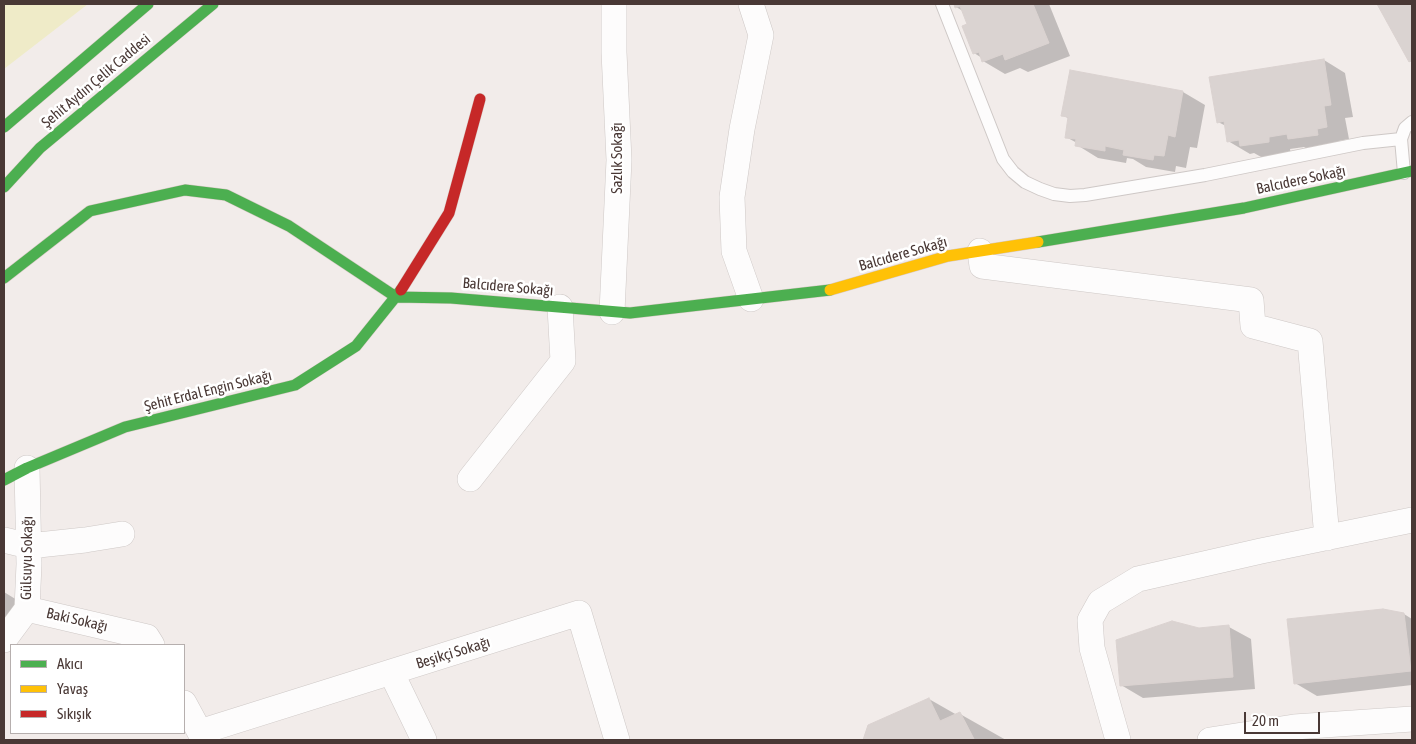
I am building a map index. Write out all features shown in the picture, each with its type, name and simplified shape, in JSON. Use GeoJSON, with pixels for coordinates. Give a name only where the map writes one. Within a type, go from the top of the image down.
{"type":"FeatureCollection","features":[{"type":"Feature","properties":{"kind":"street","name":"Şehit Aydın Çelik Caddesi"},"geometry":{"type":"LineString","coordinates":[[4,127],[148,4]]}},
{"type":"Feature","properties":{"kind":"street","name":"Şehit Aydın Çelik Caddesi"},"geometry":{"type":"LineString","coordinates":[[4,187],[40,148],[213,4]]}},
{"type":"Feature","properties":{"kind":"street","name":"Sazlık Sokağı"},"geometry":{"type":"LineString","coordinates":[[612,312],[619,160],[614,52],[614,4]]}},
{"type":"Feature","properties":{"kind":"street"},"geometry":{"type":"LineString","coordinates":[[751,4],[761,35],[742,129],[732,197],[734,251],[751,299]]}},
{"type":"Feature","properties":{"kind":"street","name":"Şehit Erdal Engin Sokağı"},"geometry":{"type":"LineString","coordinates":[[4,480],[27,468],[125,427],[295,385],[356,346],[396,297],[450,213],[480,99]]}},
{"type":"Feature","properties":{"kind":"street","name":"Balcıdere Sokağı"},"geometry":{"type":"LineString","coordinates":[[396,297],[451,298],[630,313],[831,290],[948,256],[1088,235],[1244,208],[1408,172]]}},
{"type":"Feature","properties":{"kind":"street"},"geometry":{"type":"LineString","coordinates":[[4,278],[90,211],[185,190],[226,195],[289,226],[396,297]]}},
{"type":"Feature","properties":{"kind":"street"},"geometry":{"type":"LineString","coordinates":[[980,251],[982,266],[1251,300],[1253,326],[1310,341],[1327,538]]}},
{"type":"Feature","properties":{"kind":"street"},"geometry":{"type":"LineString","coordinates":[[470,479],[563,361],[560,307]]}},
{"type":"Feature","properties":{"kind":"street","name":"Gülsuyu Sokağı"},"geometry":{"type":"LineString","coordinates":[[4,640],[26,609],[29,546],[27,468]]}},
{"type":"Feature","properties":{"kind":"street"},"geometry":{"type":"LineString","coordinates":[[1118,740],[1092,648],[1090,620],[1100,602],[1138,579],[1412,520]]}},
{"type":"Feature","properties":{"kind":"street"},"geometry":{"type":"LineString","coordinates":[[4,540],[29,546],[122,534]]}},
{"type":"Feature","properties":{"kind":"street","name":"Baki Sokağı"},"geometry":{"type":"LineString","coordinates":[[26,609],[147,637],[151,644]]}},
{"type":"Feature","properties":{"kind":"street","name":"Beşikçi Sokağı"},"geometry":{"type":"LineString","coordinates":[[202,736],[391,672],[579,613],[617,740]]}},
{"type":"Feature","properties":{"kind":"street"},"geometry":{"type":"LineString","coordinates":[[391,672],[424,740]]}},
{"type":"Feature","properties":{"kind":"street"},"geometry":{"type":"LineString","coordinates":[[185,705],[202,736]]}},
{"type":"Feature","properties":{"kind":"street"},"geometry":{"type":"LineString","coordinates":[[1210,740],[1294,728],[1412,718]]}},
{"type":"Feature","properties":{"kind":"lane"},"geometry":{"type":"LineString","coordinates":[[942,4],[1003,159],[1013,172],[1025,182],[1040,190],[1070,196],[1085,194],[1177,180],[1364,144],[1401,139]]}},
{"type":"Feature","properties":{"kind":"lane"},"geometry":{"type":"LineString","coordinates":[[1408,172],[1401,139],[1405,128],[1412,122]]}},
{"type":"Feature","properties":{"kind":"shaded area"},"geometry":{"type":"Polygon","coordinates":[[[4,4],[88,4],[4,69],[4,4]]]}},
{"type":"Feature","properties":{"kind":"building"},"geometry":{"type":"Polygon","coordinates":[[[954,4],[1033,4],[1049,43],[1005,60],[1003,54],[982,62],[979,52],[973,54],[962,26],[967,24],[960,6],[955,8],[954,4]]]}},
{"type":"Feature","properties":{"kind":"building"},"geometry":{"type":"Polygon","coordinates":[[[1377,4],[1412,4],[1412,60],[1409,62],[1377,4]]]}},
{"type":"Feature","properties":{"kind":"building"},"geometry":{"type":"Polygon","coordinates":[[[1324,59],[1331,105],[1324,106],[1327,127],[1317,129],[1318,135],[1288,139],[1287,134],[1269,137],[1269,142],[1240,146],[1239,140],[1227,142],[1224,121],[1217,123],[1209,77],[1324,59]]]}},
{"type":"Feature","properties":{"kind":"building"},"geometry":{"type":"Polygon","coordinates":[[[1070,70],[1183,91],[1175,137],[1168,135],[1164,156],[1154,155],[1153,160],[1123,155],[1124,150],[1105,146],[1105,151],[1075,146],[1076,139],[1065,138],[1068,117],[1061,116],[1070,70]]]}},
{"type":"Feature","properties":{"kind":"building"},"geometry":{"type":"Polygon","coordinates":[[[1383,609],[1404,613],[1411,671],[1294,684],[1287,619],[1383,609]]]}},
{"type":"Feature","properties":{"kind":"building"},"geometry":{"type":"Polygon","coordinates":[[[1172,621],[1199,628],[1229,625],[1233,677],[1120,686],[1116,640],[1172,621]]]}},
{"type":"Feature","properties":{"kind":"building"},"geometry":{"type":"Polygon","coordinates":[[[929,698],[940,721],[960,712],[974,739],[863,740],[868,725],[929,698]]]}},
{"type":"Feature","properties":{"kind":"traffic: fast"},"geometry":{"type":"LineString","coordinates":[[4,127],[148,4]]}},
{"type":"Feature","properties":{"kind":"traffic: fast"},"geometry":{"type":"LineString","coordinates":[[4,187],[40,148],[213,4]]}},
{"type":"Feature","properties":{"kind":"traffic: fast"},"geometry":{"type":"LineString","coordinates":[[1038,242],[1244,208],[1412,171]]}},
{"type":"Feature","properties":{"kind":"traffic: fast"},"geometry":{"type":"LineString","coordinates":[[4,278],[90,211],[185,190],[226,195],[289,226],[396,297]]}},
{"type":"Feature","properties":{"kind":"traffic: fast"},"geometry":{"type":"LineString","coordinates":[[4,480],[27,468],[125,427],[295,385],[356,346],[401,290]]}},
{"type":"Feature","properties":{"kind":"traffic: fast"},"geometry":{"type":"LineString","coordinates":[[396,297],[451,298],[630,313],[830,290]]}},
{"type":"Feature","properties":{"kind":"traffic: slow"},"geometry":{"type":"LineString","coordinates":[[830,290],[948,256],[1038,242]]}},
{"type":"Feature","properties":{"kind":"traffic: jam"},"geometry":{"type":"LineString","coordinates":[[401,290],[449,213],[480,99]]}}]}
